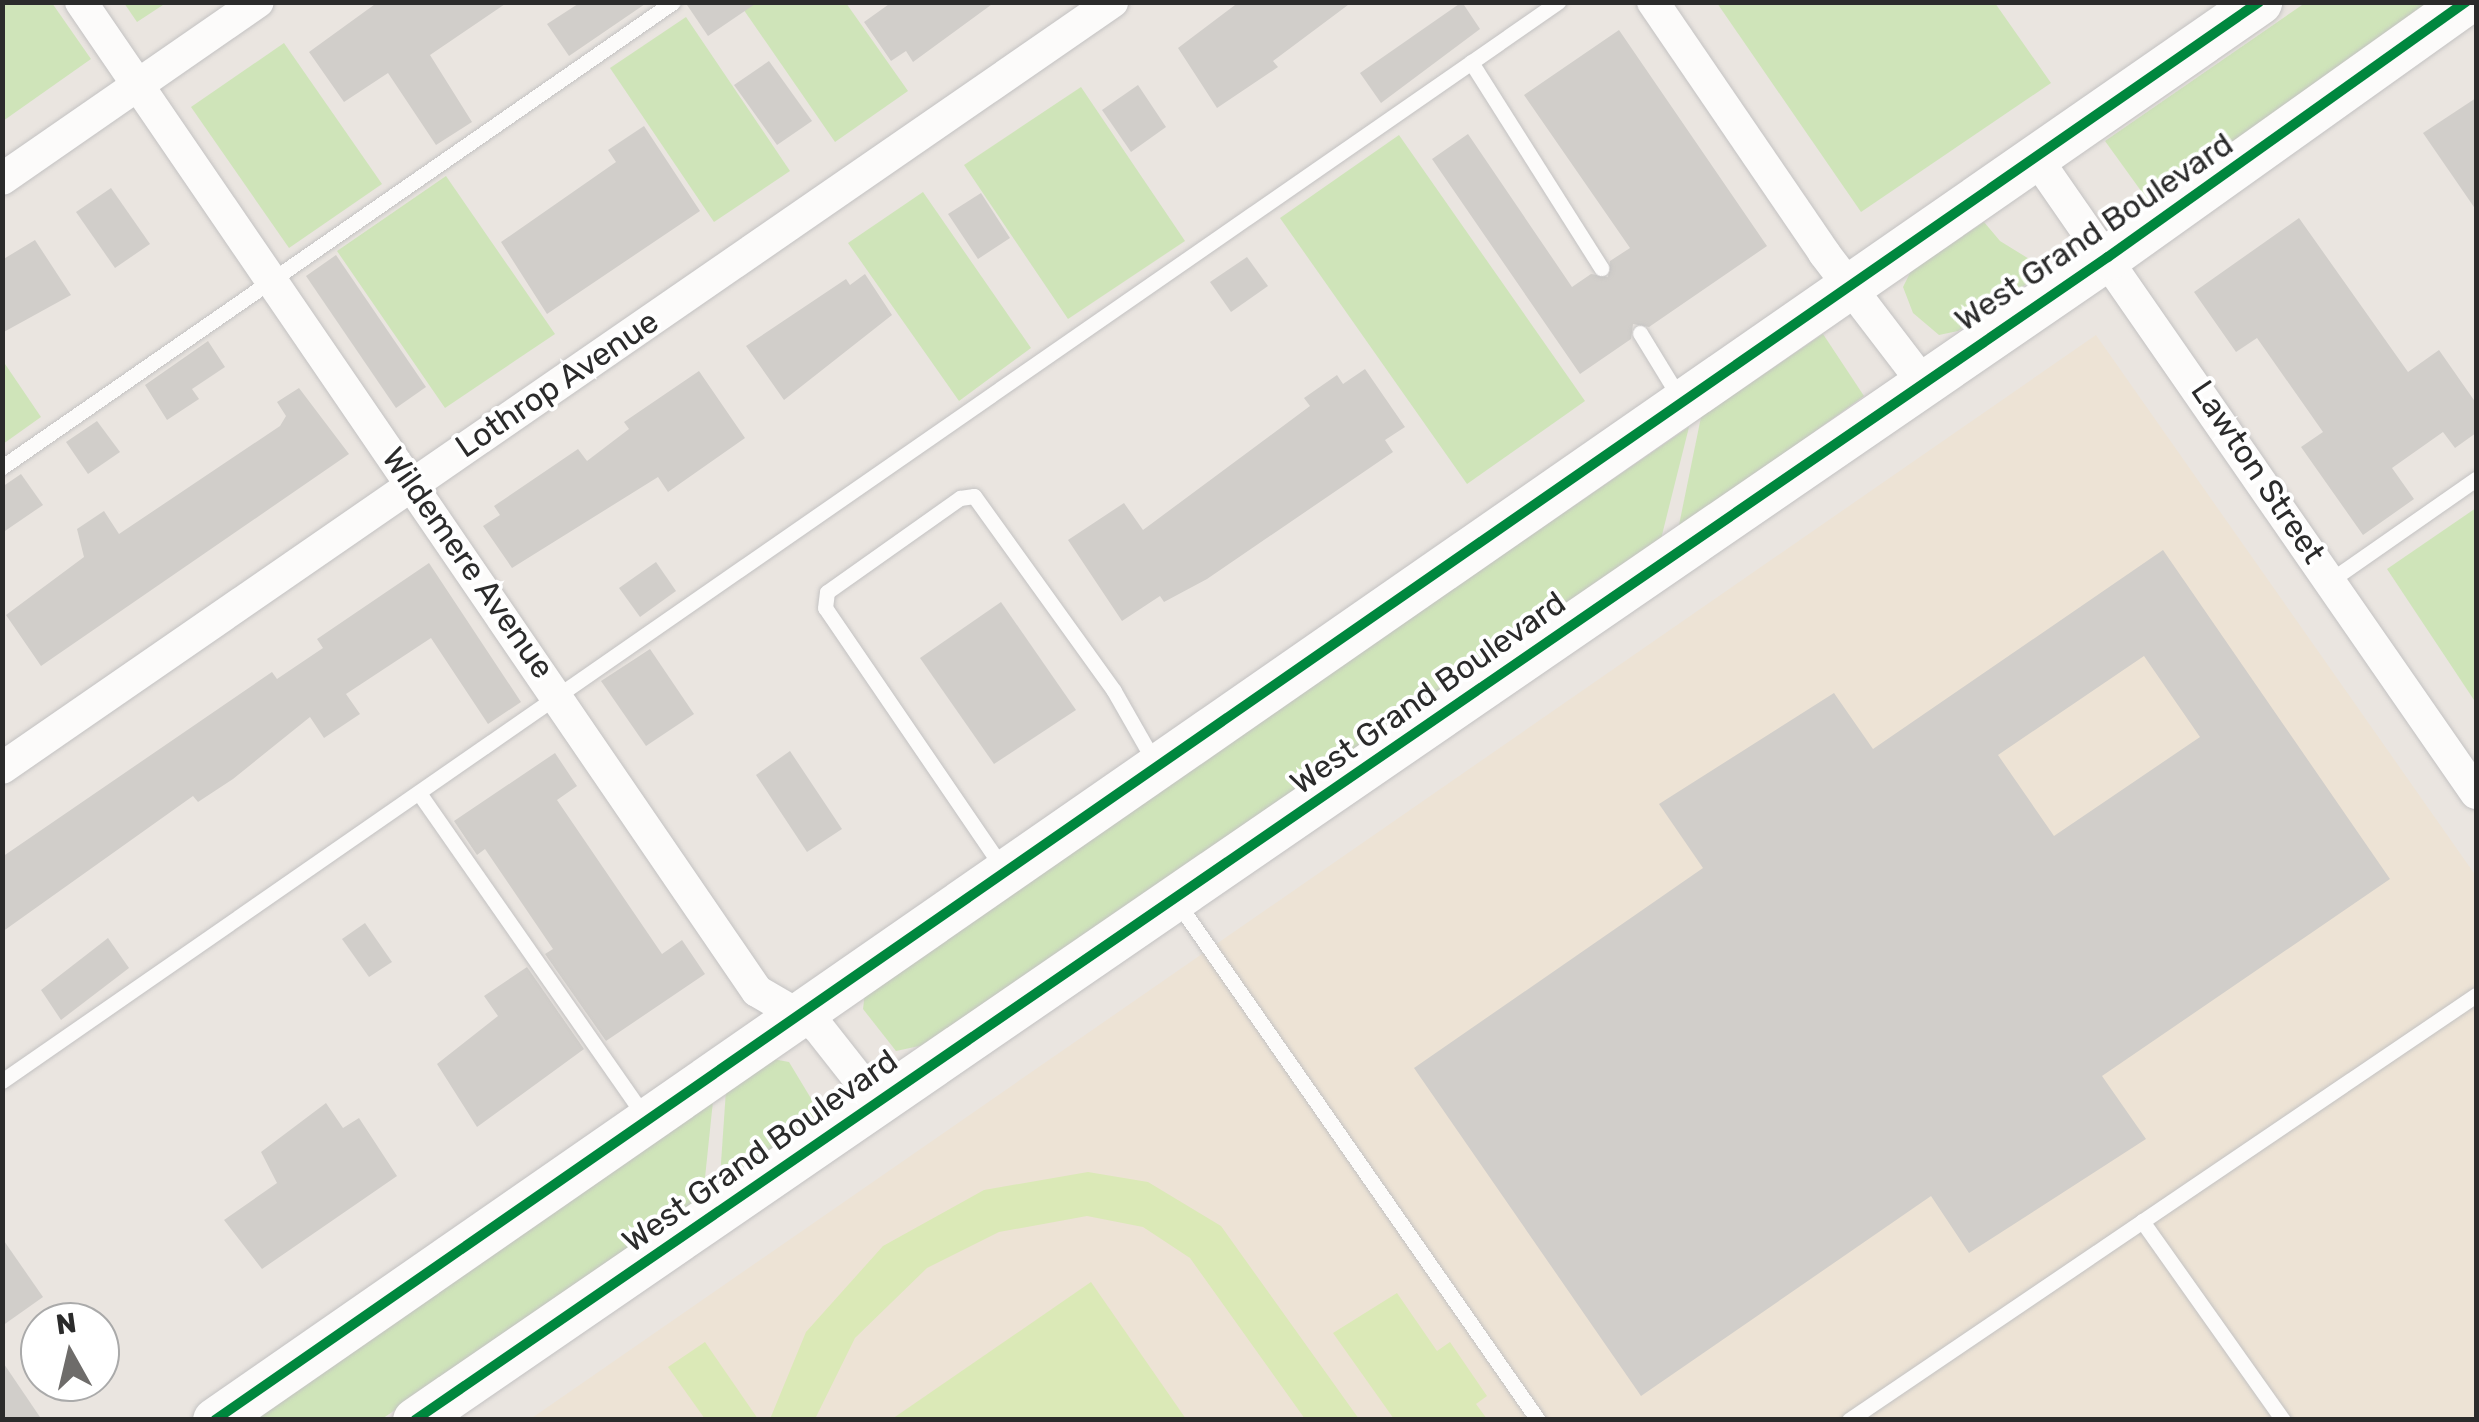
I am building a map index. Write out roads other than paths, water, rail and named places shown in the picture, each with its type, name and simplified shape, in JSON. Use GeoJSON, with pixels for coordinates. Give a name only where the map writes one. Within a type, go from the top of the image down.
{"type":"FeatureCollection","features":[{"type":"Feature","properties":{"kind":"main road"},"geometry":{"type":"LineString","coordinates":[[215,1420],[2259,2]]}},
{"type":"Feature","properties":{"kind":"main road","name":"West Grand Boulevard"},"geometry":{"type":"LineString","coordinates":[[415,1420],[876,1100],[1176,900],[1920,380],[2108,257],[2466,2]]}},
{"type":"Feature","properties":{"kind":"street","name":"Wildemere Avenue"},"geometry":{"type":"LineString","coordinates":[[81,2],[559,697],[756,991],[817,1026],[876,1100]]}},
{"type":"Feature","properties":{"kind":"street"},"geometry":{"type":"LineString","coordinates":[[2,180],[258,2]]}},
{"type":"Feature","properties":{"kind":"street","name":"Lothrop Avenue"},"geometry":{"type":"LineString","coordinates":[[2,768],[1112,2]]}},
{"type":"Feature","properties":{"kind":"street"},"geometry":{"type":"LineString","coordinates":[[1653,2],[1824,253],[1854,286],[1920,380]]}},
{"type":"Feature","properties":{"kind":"street","name":"Lawton Street"},"geometry":{"type":"LineString","coordinates":[[2034,155],[2476,793]]}},
{"type":"Feature","properties":{"kind":"lane"},"geometry":{"type":"LineString","coordinates":[[2,467],[673,2]]}},
{"type":"Feature","properties":{"kind":"lane"},"geometry":{"type":"LineString","coordinates":[[2,1081],[1558,2]]}},
{"type":"Feature","properties":{"kind":"lane"},"geometry":{"type":"LineString","coordinates":[[1471,62],[1601,268]]}},
{"type":"Feature","properties":{"kind":"lane"},"geometry":{"type":"LineString","coordinates":[[1640,333],[1684,404]]}},
{"type":"Feature","properties":{"kind":"lane"},"geometry":{"type":"LineString","coordinates":[[2331,580],[2476,479]]}},
{"type":"Feature","properties":{"kind":"lane"},"geometry":{"type":"LineString","coordinates":[[1007,874],[822,601],[960,498],[983,503],[1114,691],[1158,769]]}},
{"type":"Feature","properties":{"kind":"lane"},"geometry":{"type":"LineString","coordinates":[[419,794],[648,1122]]}},
{"type":"Feature","properties":{"kind":"lane"},"geometry":{"type":"LineString","coordinates":[[1176,900],[1538,1420]]}},
{"type":"Feature","properties":{"kind":"lane"},"geometry":{"type":"LineString","coordinates":[[1849,1420],[2476,994]]}},
{"type":"Feature","properties":{"kind":"lane"},"geometry":{"type":"LineString","coordinates":[[2142,1221],[2283,1420]]}}]}
